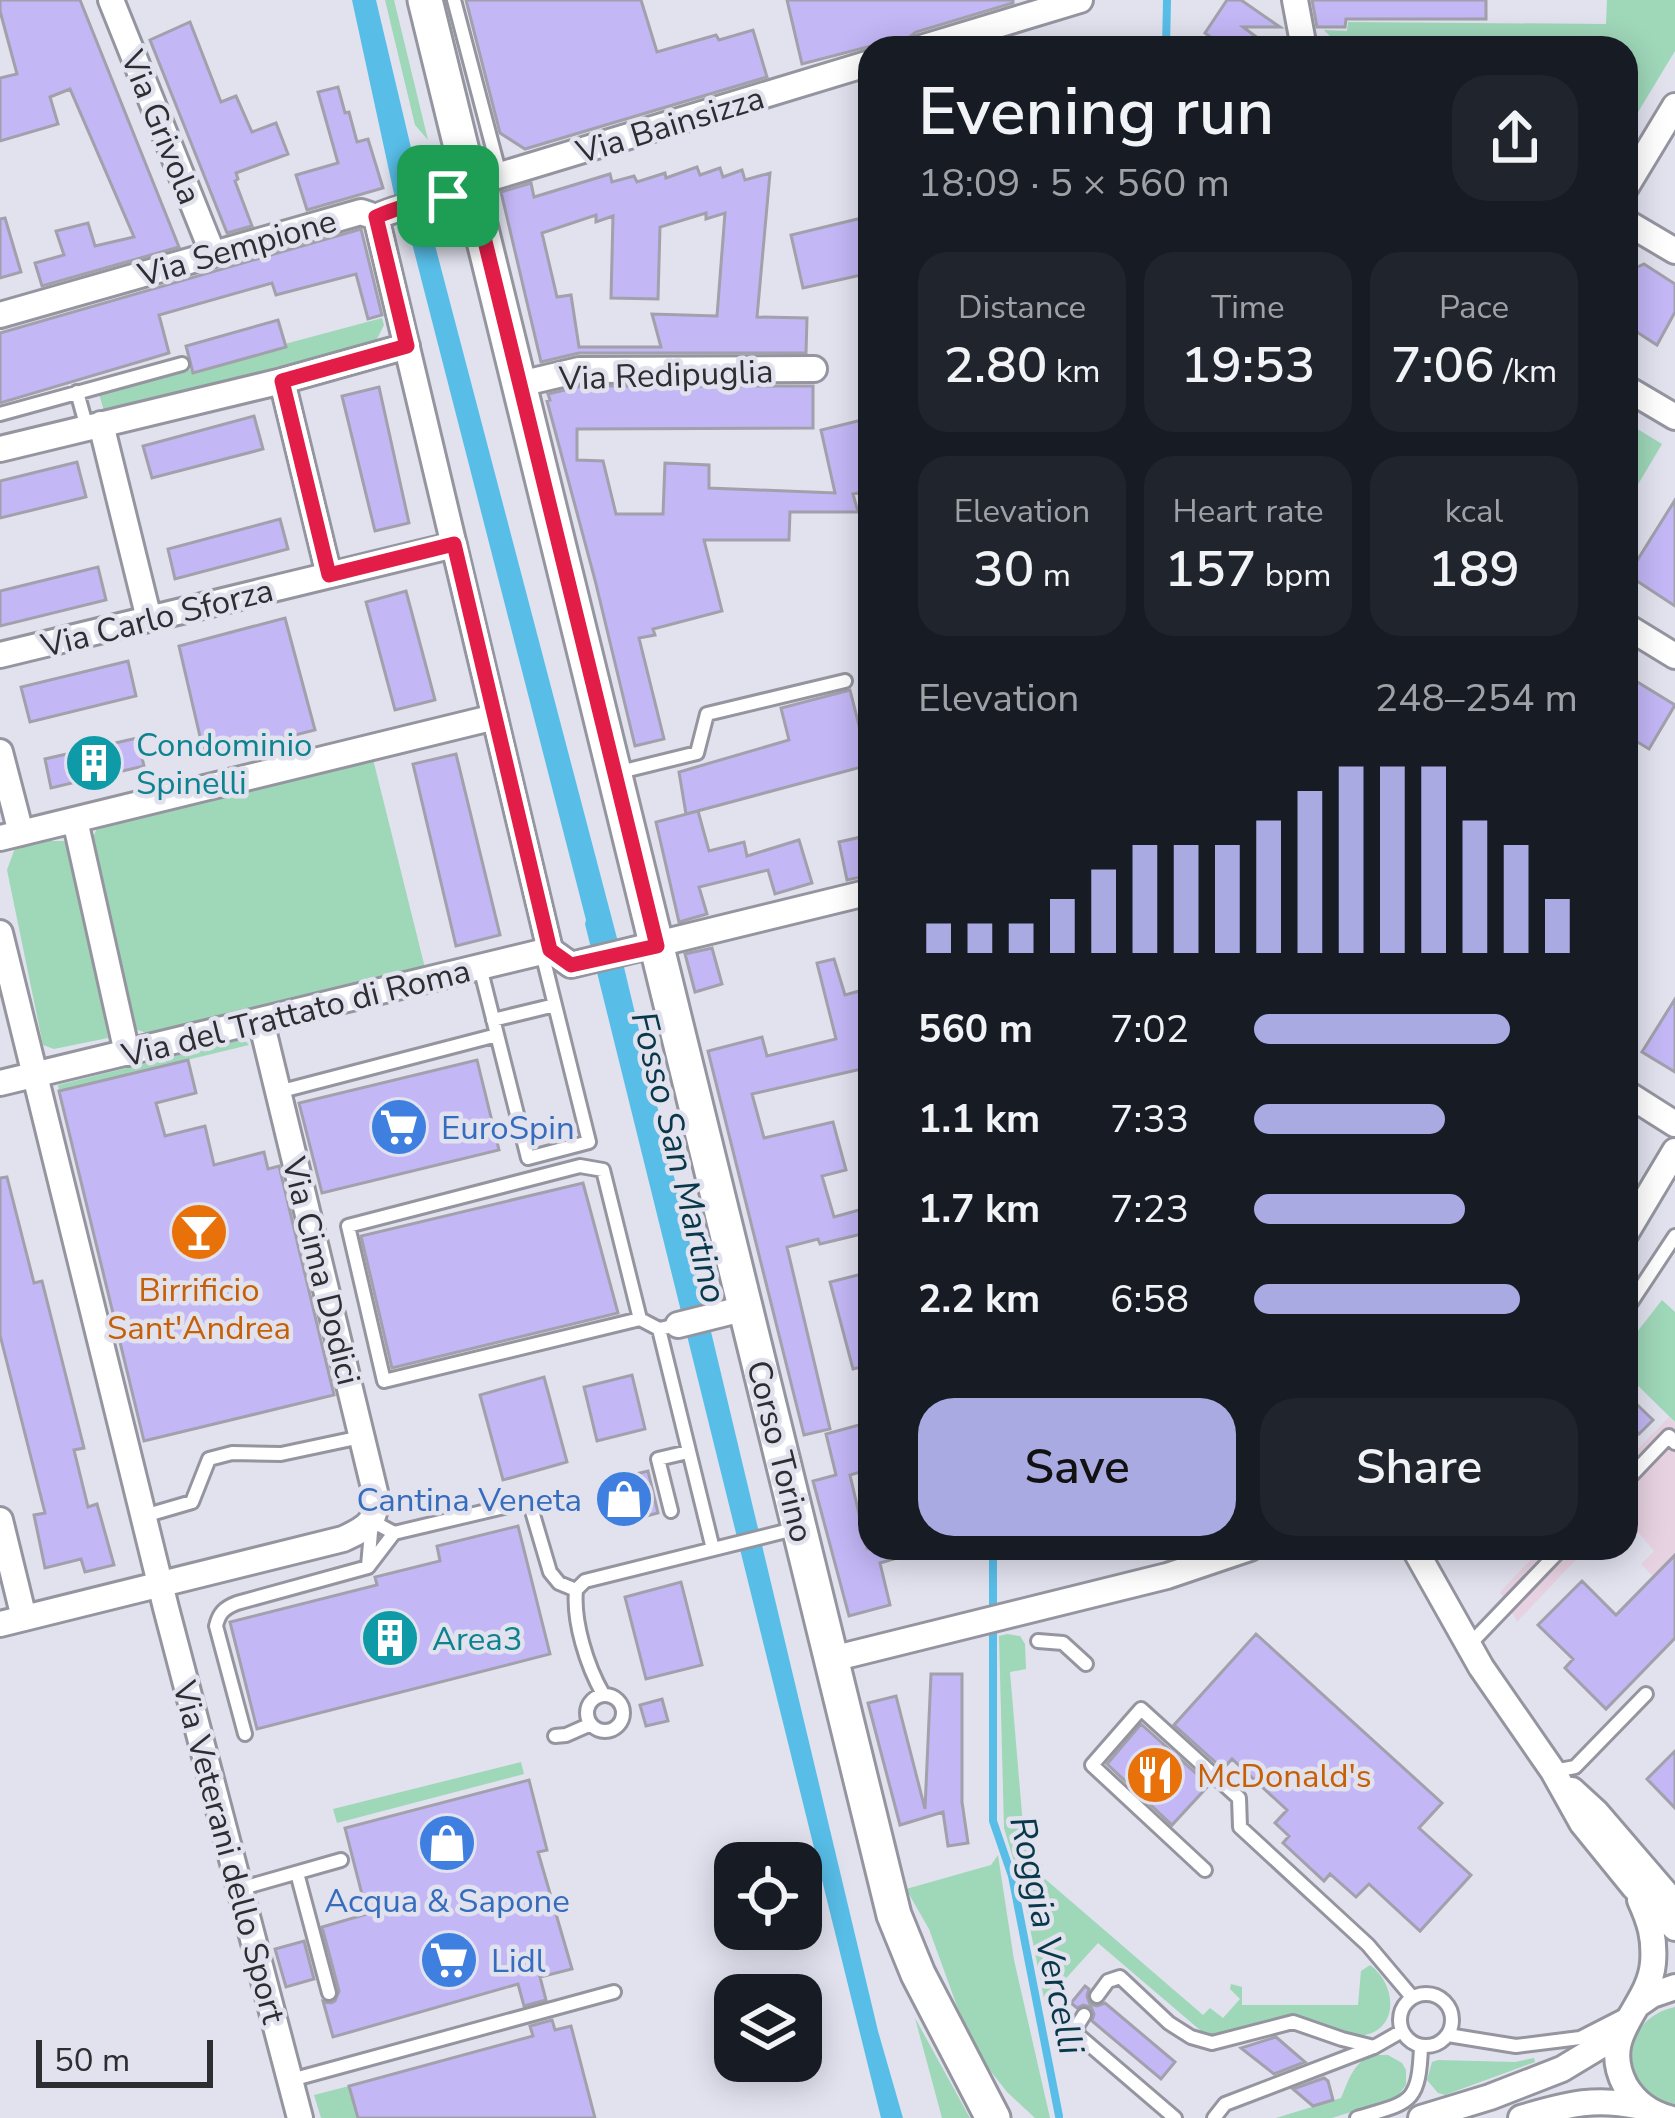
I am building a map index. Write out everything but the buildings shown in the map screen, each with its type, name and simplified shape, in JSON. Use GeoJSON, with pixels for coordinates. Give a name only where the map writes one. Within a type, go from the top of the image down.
{"type":"FeatureCollection","features":[{"type":"Feature","properties":{"kind":"main road","name":"Corso Torino"},"geometry":{"type":"LineString","coordinates":[[425,0],[486,180],[520,384],[615,773],[645,949],[732,1311],[800,1527],[894,1915],[918,1974],[993,2118]]}},
{"type":"Feature","properties":{"kind":"street","name":"Via Grivola"},"geometry":{"type":"LineString","coordinates":[[111,0],[213,254]]}},
{"type":"Feature","properties":{"kind":"street"},"geometry":{"type":"LineString","coordinates":[[961,36],[1080,0]]}},
{"type":"Feature","properties":{"kind":"street"},"geometry":{"type":"LineString","coordinates":[[1295,0],[1302,36]]}},
{"type":"Feature","properties":{"kind":"street","name":"Via Bainsizza"},"geometry":{"type":"LineString","coordinates":[[486,180],[858,68]]}},
{"type":"Feature","properties":{"kind":"street"},"geometry":{"type":"LineString","coordinates":[[1638,167],[1675,106]]}},
{"type":"Feature","properties":{"kind":"street","name":"Via Sempione"},"geometry":{"type":"LineString","coordinates":[[0,315],[361,212],[385,213],[448,196],[486,180]]}},
{"type":"Feature","properties":{"kind":"street"},"geometry":{"type":"LineString","coordinates":[[385,213],[407,346],[546,951],[571,965],[858,895]]}},
{"type":"Feature","properties":{"kind":"street"},"geometry":{"type":"LineString","coordinates":[[1638,229],[1675,251]]}},
{"type":"Feature","properties":{"kind":"street"},"geometry":{"type":"LineString","coordinates":[[0,448],[407,346]]}},
{"type":"Feature","properties":{"kind":"street","name":"Via Redipuglia"},"geometry":{"type":"LineString","coordinates":[[520,384],[580,370],[814,369]]}},
{"type":"Feature","properties":{"kind":"street"},"geometry":{"type":"LineString","coordinates":[[282,381],[329,575]]}},
{"type":"Feature","properties":{"kind":"street"},"geometry":{"type":"LineString","coordinates":[[1638,395],[1675,417]]}},
{"type":"Feature","properties":{"kind":"street"},"geometry":{"type":"LineString","coordinates":[[94,426],[149,619]]}},
{"type":"Feature","properties":{"kind":"street","name":"Via Carlo Sforza"},"geometry":{"type":"LineString","coordinates":[[0,656],[454,544]]}},
{"type":"Feature","properties":{"kind":"street"},"geometry":{"type":"LineString","coordinates":[[1638,633],[1675,655]]}},
{"type":"Feature","properties":{"kind":"street"},"geometry":{"type":"LineString","coordinates":[[0,752],[10,836],[495,717]]}},
{"type":"Feature","properties":{"kind":"street"},"geometry":{"type":"LineString","coordinates":[[75,820],[127,1052]]}},
{"type":"Feature","properties":{"kind":"street","name":"Via Veterani dello Sport"},"geometry":{"type":"LineString","coordinates":[[0,934],[160,1586],[300,2118]]}},
{"type":"Feature","properties":{"kind":"street","name":"Via del Trattato di Roma"},"geometry":{"type":"LineString","coordinates":[[0,1083],[546,951]]}},
{"type":"Feature","properties":{"kind":"street","name":"Via Cima Dodici"},"geometry":{"type":"LineString","coordinates":[[261,1021],[262,1063],[278,1092],[383,1527]]}},
{"type":"Feature","properties":{"kind":"street"},"geometry":{"type":"LineString","coordinates":[[1638,1101],[1675,1124]]}},
{"type":"Feature","properties":{"kind":"street"},"geometry":{"type":"LineString","coordinates":[[1638,1213],[1675,1151]]}},
{"type":"Feature","properties":{"kind":"street"},"geometry":{"type":"LineString","coordinates":[[669,1327],[732,1311]]}},
{"type":"Feature","properties":{"kind":"street"},"geometry":{"type":"LineString","coordinates":[[0,1520],[12,1621],[383,1527]]}},
{"type":"Feature","properties":{"kind":"street"},"geometry":{"type":"LineString","coordinates":[[832,1659],[1167,1576],[1214,1560]]}},
{"type":"Feature","properties":{"kind":"street"},"geometry":{"type":"LineString","coordinates":[[1421,1560],[1582,1823],[1675,1928]]}},
{"type":"Feature","properties":{"kind":"street"},"geometry":{"type":"LineString","coordinates":[[1553,1772],[1596,1812],[1675,1904]]}},
{"type":"Feature","properties":{"kind":"street"},"geometry":{"type":"LineString","coordinates":[[1634,1887],[1652,1925],[1653,1966],[1630,2017],[1618,2060],[1635,2098],[1658,2115]]}},
{"type":"Feature","properties":{"kind":"street"},"geometry":{"type":"LineString","coordinates":[[1421,2118],[1562,2069],[1652,1995],[1675,1987]]}},
{"type":"Feature","properties":{"kind":"street"},"geometry":{"type":"LineString","coordinates":[[1520,2118],[1590,2100],[1618,2101],[1658,2115]]}},
{"type":"Feature","properties":{"kind":"lane"},"geometry":{"type":"LineString","coordinates":[[454,0],[486,180]]}},
{"type":"Feature","properties":{"kind":"lane"},"geometry":{"type":"LineString","coordinates":[[0,414],[182,364]]}},
{"type":"Feature","properties":{"kind":"lane"},"geometry":{"type":"LineString","coordinates":[[77,392],[94,426]]}},
{"type":"Feature","properties":{"kind":"lane"},"geometry":{"type":"LineString","coordinates":[[615,773],[697,753],[706,714],[845,681]]}},
{"type":"Feature","properties":{"kind":"lane"},"geometry":{"type":"LineString","coordinates":[[480,968],[528,1158],[589,1142],[546,951]]}},
{"type":"Feature","properties":{"kind":"lane"},"geometry":{"type":"LineString","coordinates":[[278,1092],[495,1028],[555,1005]]}},
{"type":"Feature","properties":{"kind":"lane"},"geometry":{"type":"LineString","coordinates":[[640,1319],[603,1170],[580,1166],[348,1226],[385,1381],[640,1319],[669,1327],[688,1452],[713,1549]]}},
{"type":"Feature","properties":{"kind":"lane"},"geometry":{"type":"LineString","coordinates":[[1638,1292],[1675,1235]]}},
{"type":"Feature","properties":{"kind":"lane"},"geometry":{"type":"LineString","coordinates":[[143,1516],[192,1502],[209,1459],[232,1453],[281,1454],[362,1436]]}},
{"type":"Feature","properties":{"kind":"lane"},"geometry":{"type":"LineString","coordinates":[[1638,1468],[1669,1436],[1675,1443]]}},
{"type":"Feature","properties":{"kind":"lane"},"geometry":{"type":"LineString","coordinates":[[671,1511],[658,1459],[688,1452]]}},
{"type":"Feature","properties":{"kind":"lane"},"geometry":{"type":"LineString","coordinates":[[383,1527],[529,1501],[550,1572],[576,1590]]}},
{"type":"Feature","properties":{"kind":"lane"},"geometry":{"type":"LineString","coordinates":[[368,1568],[383,1527]]}},
{"type":"Feature","properties":{"kind":"lane"},"geometry":{"type":"LineString","coordinates":[[368,1568],[383,1527]]}},
{"type":"Feature","properties":{"kind":"lane"},"geometry":{"type":"LineString","coordinates":[[603,1694],[589,1703],[587,1711],[591,1724],[608,1732],[624,1715],[618,1700],[603,1694],[588,1659],[575,1604],[576,1590],[585,1581],[800,1527]]}},
{"type":"Feature","properties":{"kind":"lane"},"geometry":{"type":"LineString","coordinates":[[1469,1645],[1550,1560]]}},
{"type":"Feature","properties":{"kind":"lane"},"geometry":{"type":"LineString","coordinates":[[245,1734],[216,1627],[218,1616],[237,1603],[368,1568]]}},
{"type":"Feature","properties":{"kind":"lane"},"geometry":{"type":"LineString","coordinates":[[1038,1641],[1063,1643],[1086,1664]]}},
{"type":"Feature","properties":{"kind":"lane"},"geometry":{"type":"LineString","coordinates":[[1553,1772],[1575,1767],[1646,1694]]}},
{"type":"Feature","properties":{"kind":"lane"},"geometry":{"type":"LineString","coordinates":[[1205,1870],[1092,1765],[1141,1709],[1239,1798],[1240,1827],[1368,1945],[1412,1997]]}},
{"type":"Feature","properties":{"kind":"lane"},"geometry":{"type":"LineString","coordinates":[[555,1736],[591,1724]]}},
{"type":"Feature","properties":{"kind":"lane"},"geometry":{"type":"LineString","coordinates":[[239,1889],[341,1860]]}},
{"type":"Feature","properties":{"kind":"lane"},"geometry":{"type":"LineString","coordinates":[[297,1873],[329,1993]]}},
{"type":"Feature","properties":{"kind":"lane"},"geometry":{"type":"LineString","coordinates":[[1097,1996],[1108,1982],[1120,1977],[1169,2023],[1191,2037],[1213,2043],[1293,2022],[1374,2047]]}},
{"type":"Feature","properties":{"kind":"lane"},"geometry":{"type":"LineString","coordinates":[[290,2080],[614,1992]]}},
{"type":"Feature","properties":{"kind":"lane"},"geometry":{"type":"LineString","coordinates":[[1430,1994],[1445,2002],[1452,2019],[1448,2035],[1435,2045],[1410,2042],[1402,2031],[1401,2010],[1412,1997],[1430,1994]]}},
{"type":"Feature","properties":{"kind":"lane"},"geometry":{"type":"LineString","coordinates":[[1084,2015],[1078,2035],[1175,2118]]}},
{"type":"Feature","properties":{"kind":"lane"},"geometry":{"type":"LineString","coordinates":[[1448,2035],[1516,2046],[1580,2038],[1630,2017]]}},
{"type":"Feature","properties":{"kind":"lane"},"geometry":{"type":"LineString","coordinates":[[1214,2118],[1225,2104],[1374,2047],[1402,2031]]}},
{"type":"Feature","properties":{"kind":"lane"},"geometry":{"type":"LineString","coordinates":[[1358,2118],[1405,2103],[1416,2091],[1421,2046]]}},
{"type":"Feature","properties":{"kind":"shaded area"},"geometry":{"type":"Polygon","coordinates":[[[1669,1417],[1675,1423],[1675,1599],[1641,1564],[1654,1551],[1638,1534],[1638,1449],[1669,1417]]]}},
{"type":"Feature","properties":{"kind":"shaded area"},"geometry":{"type":"Polygon","coordinates":[[[1531,1560],[1576,1560],[1517,1622],[1500,1592],[1531,1560]]]}},
{"type":"Feature","properties":{"kind":"green space"},"geometry":{"type":"Polygon","coordinates":[[[385,0],[394,0],[428,140],[415,125],[385,0]]]}},
{"type":"Feature","properties":{"kind":"green space"},"geometry":{"type":"Polygon","coordinates":[[[1607,0],[1675,0],[1675,51],[1638,112],[1638,36],[1330,36],[1324,30],[1347,31],[1348,22],[1606,24],[1607,0]]]}},
{"type":"Feature","properties":{"kind":"green space"},"geometry":{"type":"Polygon","coordinates":[[[382,318],[384,325],[374,345],[104,411],[99,394],[382,318]]]}},
{"type":"Feature","properties":{"kind":"green space"},"geometry":{"type":"Polygon","coordinates":[[[1638,429],[1662,444],[1638,484],[1638,429]]]}},
{"type":"Feature","properties":{"kind":"green space"},"geometry":{"type":"Polygon","coordinates":[[[373,759],[425,968],[152,1035],[135,1029],[93,837],[99,824],[373,759]]]}},
{"type":"Feature","properties":{"kind":"green space"},"geometry":{"type":"Polygon","coordinates":[[[64,841],[74,858],[108,1038],[54,1049],[43,1045],[7,870],[15,848],[64,841]]]}},
{"type":"Feature","properties":{"kind":"green space"},"geometry":{"type":"Polygon","coordinates":[[[244,1039],[249,1045],[59,1091],[58,1085],[244,1039]]]}},
{"type":"Feature","properties":{"kind":"green space"},"geometry":{"type":"Polygon","coordinates":[[[1662,1300],[1675,1312],[1675,1422],[1638,1386],[1638,1331],[1662,1300]]]}},
{"type":"Feature","properties":{"kind":"green space"},"geometry":{"type":"Polygon","coordinates":[[[999,1636],[1020,1636],[1025,1644],[1026,1669],[1010,1672],[1025,1849],[1043,1865],[1037,1872],[1203,2015],[1210,2008],[1223,2018],[1240,1999],[1231,1984],[1242,1987],[1242,2005],[1358,2005],[1361,1971],[1370,1965],[1380,1974],[1390,1998],[1390,2010],[1379,2029],[1352,2036],[1290,2017],[1207,2036],[1098,1943],[1044,1998],[1022,1888],[1004,1828],[999,1636]]]}},
{"type":"Feature","properties":{"kind":"green space"},"geometry":{"type":"Polygon","coordinates":[[[521,1762],[524,1774],[337,1823],[333,1809],[521,1762]]]}},
{"type":"Feature","properties":{"kind":"green space"},"geometry":{"type":"Polygon","coordinates":[[[998,1855],[1014,1960],[1050,2118],[1035,2118],[985,2064],[958,2009],[929,1929],[906,1889],[991,1865],[998,1855]]]}},
{"type":"Feature","properties":{"kind":"green space"},"geometry":{"type":"Polygon","coordinates":[[[1675,2007],[1675,2104],[1642,2086],[1631,2056],[1642,2026],[1675,2007]]]}},
{"type":"Feature","properties":{"kind":"green space"},"geometry":{"type":"Polygon","coordinates":[[[915,2018],[970,2118],[942,2118],[915,2018]]]}},
{"type":"Feature","properties":{"kind":"green space"},"geometry":{"type":"Polygon","coordinates":[[[1373,2055],[1388,2055],[1406,2070],[1406,2085],[1396,2098],[1332,2118],[1276,2118],[1341,2098],[1356,2067],[1373,2055]]]}},
{"type":"Feature","properties":{"kind":"green space"},"geometry":{"type":"Polygon","coordinates":[[[1534,2058],[1535,2062],[1445,2095],[1427,2080],[1432,2062],[1438,2060],[1515,2062],[1534,2058]]]}},
{"type":"Feature","properties":{"kind":"green space"},"geometry":{"type":"Polygon","coordinates":[[[349,2086],[358,2118],[321,2118],[314,2095],[349,2086]]]}},
{"type":"Feature","properties":{"kind":"water"},"geometry":{"type":"Polygon","coordinates":[[[352,0],[376,0],[426,211],[618,942],[878,2031],[903,2118],[881,2118],[822,1880],[822,1842],[813,1842],[586,920],[405,216],[396,203],[352,0]]]}},
{"type":"Feature","properties":{"kind":"waterway","name":"Roggia Vercelli"},"geometry":{"type":"LineString","coordinates":[[1166,36],[1167,0]]}},
{"type":"Feature","properties":{"kind":"waterway","name":"Roggia Vercelli"},"geometry":{"type":"LineString","coordinates":[[993,1560],[993,1821],[1012,1876],[1059,2116]]}},
{"type":"Feature","properties":{"kind":"place","name":"Condominio Spinelli"},"geometry":{"type":"Point","coordinates":[94,763]}},
{"type":"Feature","properties":{"kind":"place","name":"EuroSpin"},"geometry":{"type":"Point","coordinates":[399,1127]}},
{"type":"Feature","properties":{"kind":"place","name":"Birrificio Sant'Andrea"},"geometry":{"type":"Point","coordinates":[199,1232]}},
{"type":"Feature","properties":{"kind":"place","name":"Cantina Veneta"},"geometry":{"type":"Point","coordinates":[624,1499]}},
{"type":"Feature","properties":{"kind":"place","name":"Area3"},"geometry":{"type":"Point","coordinates":[390,1638]}},
{"type":"Feature","properties":{"kind":"place","name":"McDonald's"},"geometry":{"type":"Point","coordinates":[1155,1775]}},
{"type":"Feature","properties":{"kind":"place","name":"Acqua & Sapone"},"geometry":{"type":"Point","coordinates":[447,1843]}},
{"type":"Feature","properties":{"kind":"place","name":"Lidl"},"geometry":{"type":"Point","coordinates":[449,1960]}},
{"type":"Feature","properties":{"kind":"route"},"geometry":{"type":"LineString","coordinates":[[471,184],[657,946],[571,965],[550,950],[454,544],[329,575],[282,381],[407,346],[376,217],[394,208],[448,196],[471,184]]}},
{"type":"Feature","properties":{"kind":"water label","name":"Fosso San Martino"},"geometry":{"type":"Point","coordinates":[680,1157]}}]}
